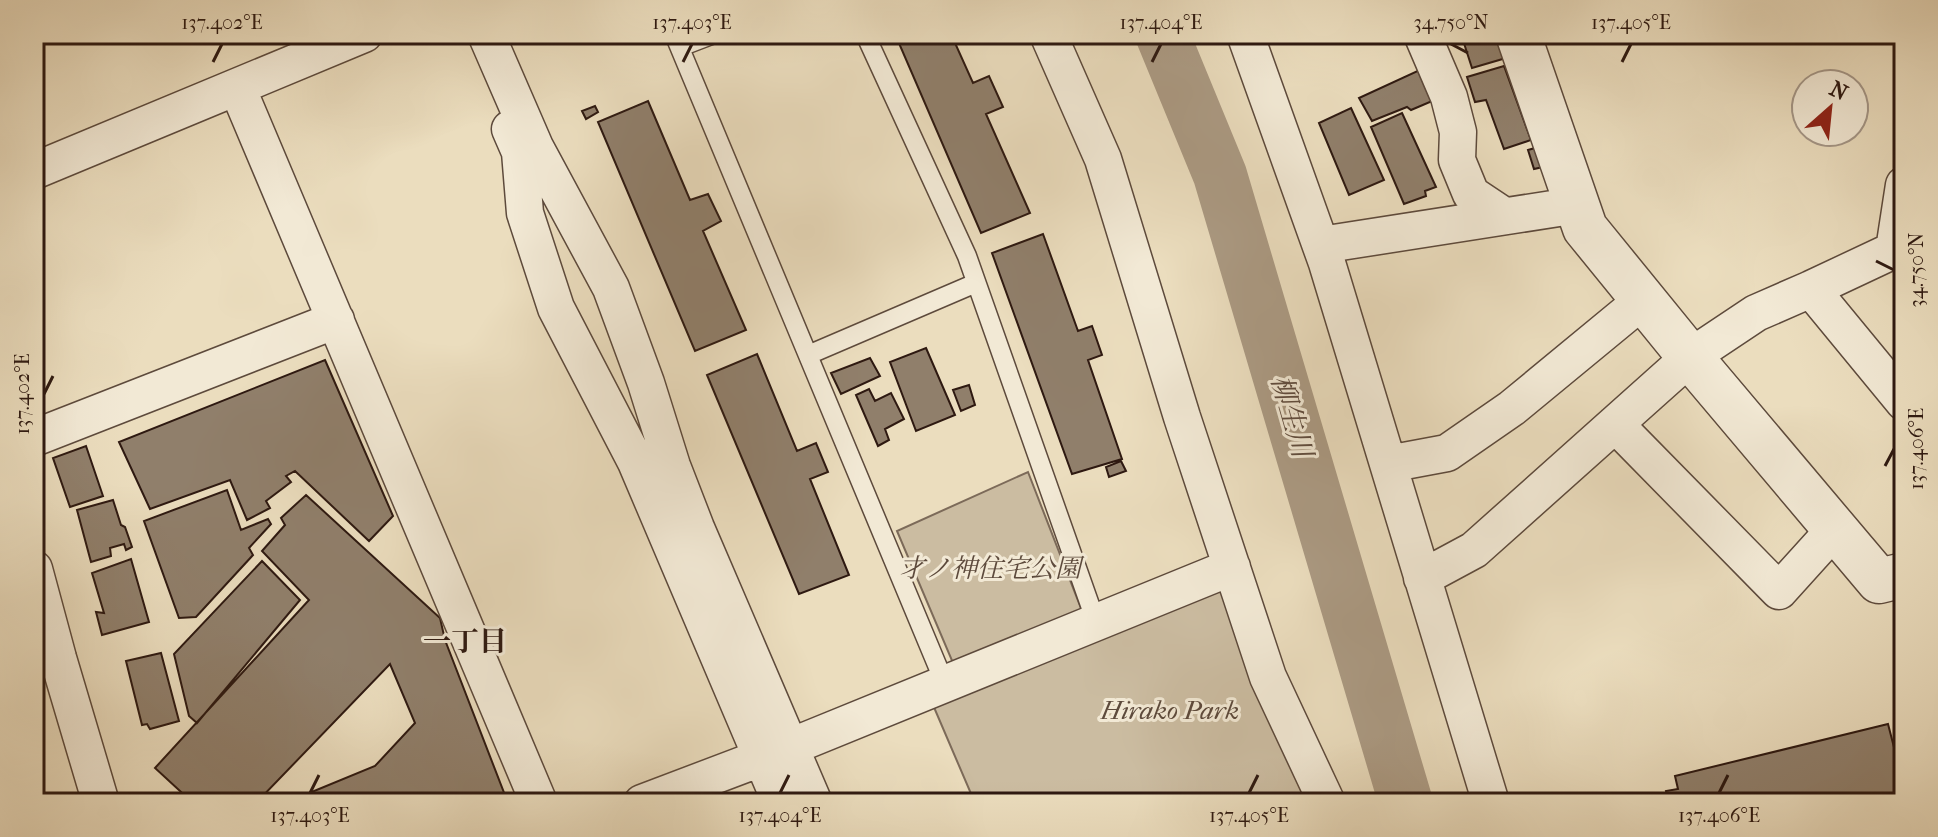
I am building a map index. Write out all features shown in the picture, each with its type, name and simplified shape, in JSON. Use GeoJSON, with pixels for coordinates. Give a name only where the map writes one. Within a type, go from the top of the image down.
{"type":"FeatureCollection","features":[{"type":"Feature","properties":{"kind":"street"},"geometry":{"type":"LineString","coordinates":[[34,171],[364,34]]}},
{"type":"Feature","properties":{"kind":"street"},"geometry":{"type":"LineString","coordinates":[[469,34],[520,152],[525,213],[556,308],[636,462],[776,752],[814,803]]}},
{"type":"Feature","properties":{"kind":"street"},"geometry":{"type":"LineString","coordinates":[[486,34],[535,147],[611,288],[776,752],[781,803]]}},
{"type":"Feature","properties":{"kind":"street"},"geometry":{"type":"LineString","coordinates":[[1048,34],[1103,159],[1182,417],[1268,677],[1327,803]]}},
{"type":"Feature","properties":{"kind":"street"},"geometry":{"type":"LineString","coordinates":[[1245,34],[1321,245],[1491,803]]}},
{"type":"Feature","properties":{"kind":"street"},"geometry":{"type":"LineString","coordinates":[[1422,34],[1449,97],[1458,132],[1457,160],[1471,194],[1504,216]]}},
{"type":"Feature","properties":{"kind":"street"},"geometry":{"type":"LineString","coordinates":[[1518,34],[1585,228],[1879,581],[1904,575]]}},
{"type":"Feature","properties":{"kind":"street"},"geometry":{"type":"LineString","coordinates":[[237,87],[539,803]]}},
{"type":"Feature","properties":{"kind":"street"},"geometry":{"type":"LineString","coordinates":[[1422,578],[1474,550],[1690,357],[1756,313],[1894,250],[1904,185]]}},
{"type":"Feature","properties":{"kind":"street"},"geometry":{"type":"LineString","coordinates":[[1321,245],[1578,205]]}},
{"type":"Feature","properties":{"kind":"street"},"geometry":{"type":"LineString","coordinates":[[1811,289],[1904,402]]}},
{"type":"Feature","properties":{"kind":"street"},"geometry":{"type":"LineString","coordinates":[[1388,464],[1447,453],[1512,408],[1643,300]]}},
{"type":"Feature","properties":{"kind":"street"},"geometry":{"type":"LineString","coordinates":[[34,438],[336,320]]}},
{"type":"Feature","properties":{"kind":"street"},"geometry":{"type":"LineString","coordinates":[[1615,424],[1779,591],[1835,529]]}},
{"type":"Feature","properties":{"kind":"street"},"geometry":{"type":"LineString","coordinates":[[642,803],[776,752],[1232,567]]}},
{"type":"Feature","properties":{"kind":"street"},"geometry":{"type":"LineString","coordinates":[[34,569],[101,803]]}},
{"type":"Feature","properties":{"kind":"lane"},"geometry":{"type":"LineString","coordinates":[[714,34],[677,41],[945,684]]}},
{"type":"Feature","properties":{"kind":"lane"},"geometry":{"type":"LineString","coordinates":[[865,34],[967,256],[1096,622]]}},
{"type":"Feature","properties":{"kind":"lane"},"geometry":{"type":"LineString","coordinates":[[808,355],[976,283]]}},
{"type":"Feature","properties":{"kind":"green space","name":"才ノ神住宅公園"},"geometry":{"type":"Polygon","coordinates":[[[1028,472],[1082,611],[953,663],[897,531],[1028,472]]]}},
{"type":"Feature","properties":{"kind":"green space","name":"Hirako Park"},"geometry":{"type":"Polygon","coordinates":[[[1223,590],[1307,803],[975,803],[933,705],[1223,590]]]}},
{"type":"Feature","properties":{"kind":"building"},"geometry":{"type":"Polygon","coordinates":[[[895,34],[951,34],[973,83],[989,76],[1003,107],[986,114],[1030,213],[981,233],[895,34]]]}},
{"type":"Feature","properties":{"kind":"building"},"geometry":{"type":"Polygon","coordinates":[[[1461,34],[1498,34],[1506,58],[1472,68],[1461,34]]]}},
{"type":"Feature","properties":{"kind":"building"},"geometry":{"type":"Polygon","coordinates":[[[1504,66],[1531,140],[1504,149],[1486,100],[1475,102],[1467,77],[1504,66]]]}},
{"type":"Feature","properties":{"kind":"building"},"geometry":{"type":"Polygon","coordinates":[[[1424,68],[1437,99],[1372,121],[1359,98],[1424,68]]]}},
{"type":"Feature","properties":{"kind":"building"},"geometry":{"type":"Polygon","coordinates":[[[648,101],[690,200],[708,194],[721,221],[703,231],[746,330],[695,351],[598,122],[648,101]]]}},
{"type":"Feature","properties":{"kind":"building"},"geometry":{"type":"Polygon","coordinates":[[[595,106],[598,112],[586,119],[582,111],[595,106]]]}},
{"type":"Feature","properties":{"kind":"building"},"geometry":{"type":"Polygon","coordinates":[[[1351,108],[1384,180],[1349,195],[1319,123],[1351,108]]]}},
{"type":"Feature","properties":{"kind":"building"},"geometry":{"type":"Polygon","coordinates":[[[1402,113],[1436,187],[1425,191],[1426,196],[1404,204],[1371,127],[1402,113]]]}},
{"type":"Feature","properties":{"kind":"building"},"geometry":{"type":"Polygon","coordinates":[[[1535,148],[1543,167],[1534,169],[1528,150],[1535,148]]]}},
{"type":"Feature","properties":{"kind":"building"},"geometry":{"type":"Polygon","coordinates":[[[1043,234],[1078,331],[1092,326],[1102,355],[1088,360],[1122,459],[1072,474],[992,253],[1043,234]]]}},
{"type":"Feature","properties":{"kind":"building"},"geometry":{"type":"Polygon","coordinates":[[[926,348],[955,415],[916,431],[890,362],[926,348]]]}},
{"type":"Feature","properties":{"kind":"building"},"geometry":{"type":"Polygon","coordinates":[[[757,354],[797,451],[816,443],[828,472],[810,479],[849,575],[799,594],[707,375],[757,354]]]}},
{"type":"Feature","properties":{"kind":"building"},"geometry":{"type":"Polygon","coordinates":[[[870,358],[880,376],[841,394],[831,373],[870,358]]]}},
{"type":"Feature","properties":{"kind":"building"},"geometry":{"type":"Polygon","coordinates":[[[325,360],[393,516],[369,541],[295,471],[286,476],[291,482],[266,501],[270,508],[247,520],[230,480],[150,509],[119,442],[325,360]]]}},
{"type":"Feature","properties":{"kind":"building"},"geometry":{"type":"Polygon","coordinates":[[[969,385],[975,405],[961,411],[953,390],[969,385]]]}},
{"type":"Feature","properties":{"kind":"building"},"geometry":{"type":"Polygon","coordinates":[[[869,389],[875,401],[891,393],[904,419],[885,429],[889,440],[878,446],[856,395],[869,389]]]}},
{"type":"Feature","properties":{"kind":"building"},"geometry":{"type":"Polygon","coordinates":[[[86,446],[103,496],[70,507],[53,458],[86,446]]]}},
{"type":"Feature","properties":{"kind":"building"},"geometry":{"type":"Polygon","coordinates":[[[1121,461],[1126,471],[1109,477],[1106,467],[1121,461]]]}},
{"type":"Feature","properties":{"kind":"building"},"geometry":{"type":"Polygon","coordinates":[[[227,490],[241,530],[268,519],[271,524],[249,548],[253,555],[196,617],[179,618],[144,521],[227,490]]]}},
{"type":"Feature","properties":{"kind":"building"},"geometry":{"type":"Polygon","coordinates":[[[306,495],[440,618],[445,640],[508,803],[285,803],[375,766],[415,723],[390,664],[256,803],[193,803],[155,768],[309,600],[262,551],[285,525],[281,518],[306,495]]]}},
{"type":"Feature","properties":{"kind":"building"},"geometry":{"type":"Polygon","coordinates":[[[113,500],[132,547],[126,550],[124,544],[110,548],[111,556],[91,562],[77,510],[113,500]]]}},
{"type":"Feature","properties":{"kind":"building"},"geometry":{"type":"Polygon","coordinates":[[[131,559],[149,622],[102,635],[96,612],[104,613],[92,573],[131,559]]]}},
{"type":"Feature","properties":{"kind":"building"},"geometry":{"type":"Polygon","coordinates":[[[262,561],[300,600],[197,723],[189,716],[174,654],[262,561]]]}},
{"type":"Feature","properties":{"kind":"building"},"geometry":{"type":"Polygon","coordinates":[[[161,653],[179,721],[150,729],[147,724],[142,725],[126,661],[161,653]]]}},
{"type":"Feature","properties":{"kind":"building"},"geometry":{"type":"Polygon","coordinates":[[[1888,724],[1904,786],[1904,803],[1669,803],[1666,791],[1678,789],[1675,776],[1888,724]]]}},
{"type":"Feature","properties":{"kind":"waterway","name":"柳生川"},"geometry":{"type":"LineString","coordinates":[[1162,34],[1220,175],[1406,803]]}},
{"type":"Feature","properties":{"kind":"district","name":"一丁目"},"geometry":{"type":"Point","coordinates":[465,641]}}]}
